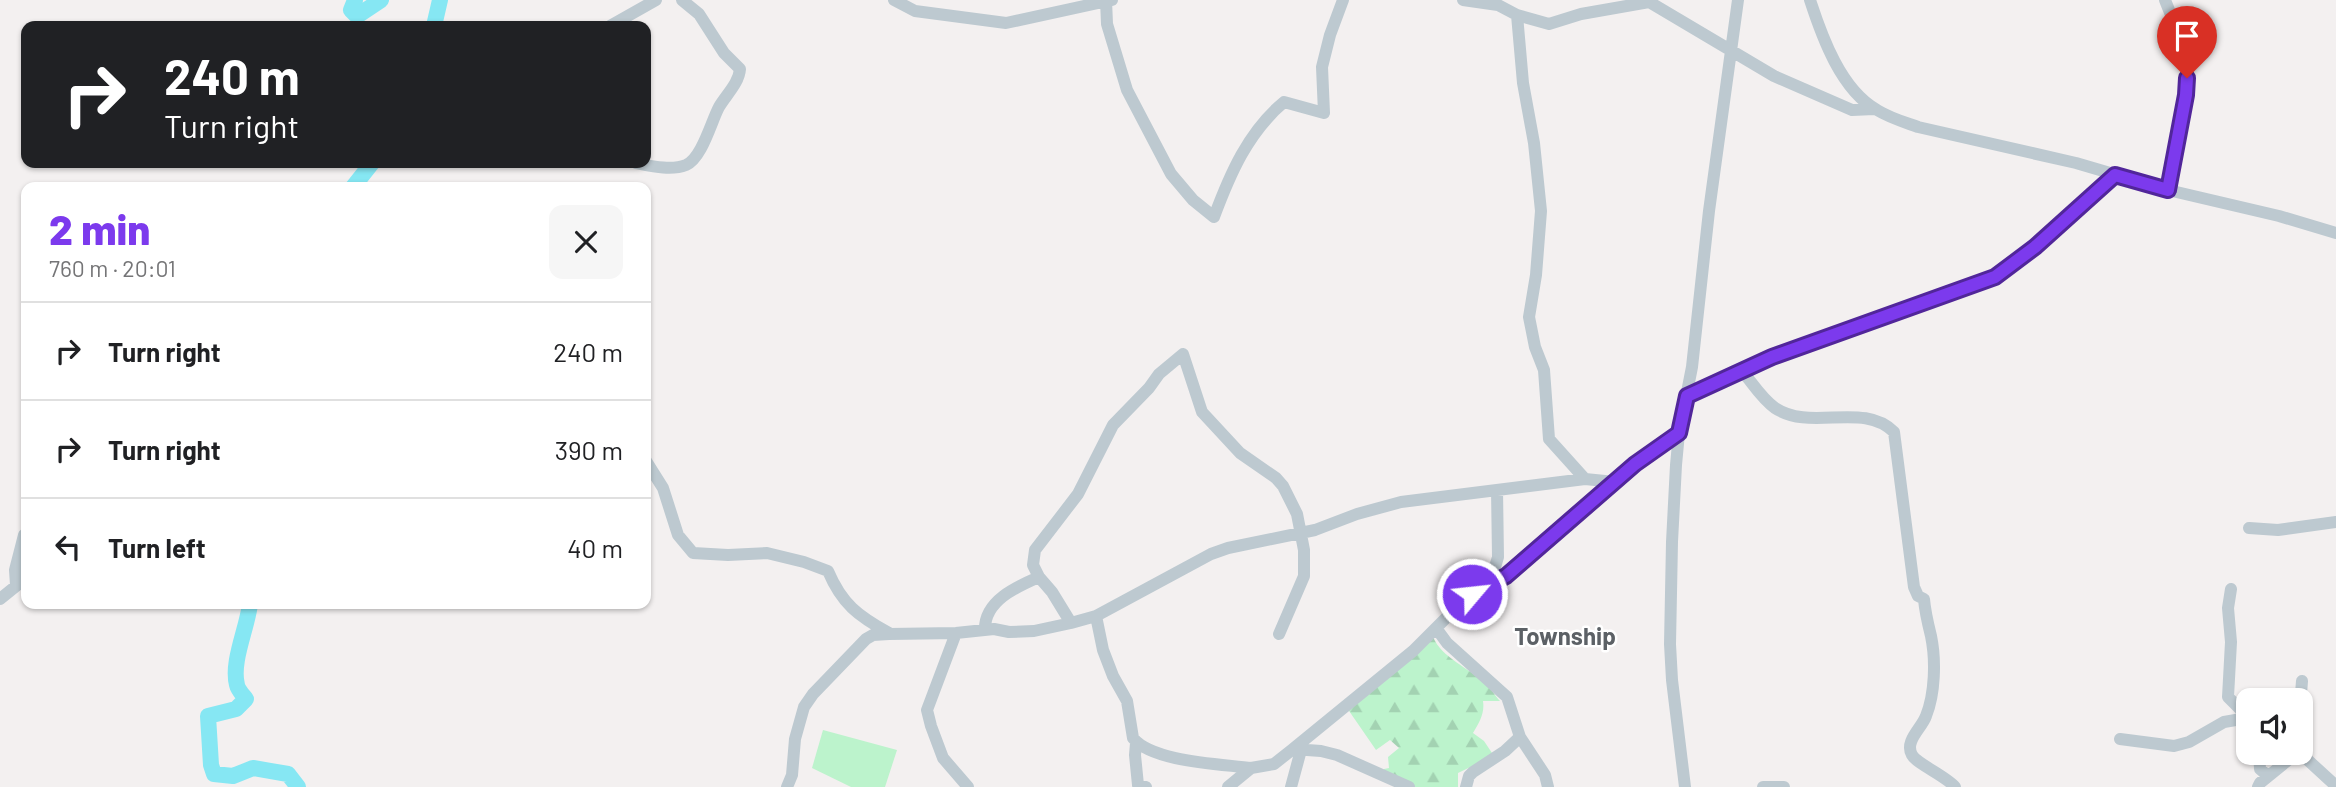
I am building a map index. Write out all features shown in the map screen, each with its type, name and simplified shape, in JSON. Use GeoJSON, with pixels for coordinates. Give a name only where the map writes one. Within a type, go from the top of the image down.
{"type":"FeatureCollection","features":[{"type":"Feature","properties":{"kind":"street"},"geometry":{"type":"LineString","coordinates":[[619,21],[656,0]]}},
{"type":"Feature","properties":{"kind":"street"},"geometry":{"type":"LineString","coordinates":[[651,166],[676,167],[691,161],[700,150],[719,108],[740,76],[740,69],[724,53],[699,14],[681,0]]}},
{"type":"Feature","properties":{"kind":"street"},"geometry":{"type":"LineString","coordinates":[[894,0],[915,11],[999,23],[1015,22],[1108,1],[1107,24],[1127,90],[1171,174],[1194,200],[1214,217],[1244,151],[1272,111],[1284,102],[1324,113],[1322,67],[1343,0]]}},
{"type":"Feature","properties":{"kind":"street"},"geometry":{"type":"LineString","coordinates":[[1056,0],[1073,9]]}},
{"type":"Feature","properties":{"kind":"street"},"geometry":{"type":"LineString","coordinates":[[1463,0],[1498,5],[1517,15],[1549,24],[1581,13],[1648,1],[1774,76],[1843,107],[1860,111],[1874,109]]}},
{"type":"Feature","properties":{"kind":"street"},"geometry":{"type":"LineString","coordinates":[[1685,787],[1670,644],[1672,542],[1679,433],[1700,307],[1709,211],[1738,0]]}},
{"type":"Feature","properties":{"kind":"street"},"geometry":{"type":"LineString","coordinates":[[1810,0],[1820,32],[1831,54],[1851,86],[1874,109],[1918,127],[2076,163],[2168,190],[2279,216],[2336,233]]}},
{"type":"Feature","properties":{"kind":"street"},"geometry":{"type":"LineString","coordinates":[[2165,0],[2185,56],[2187,78],[2168,190]]}},
{"type":"Feature","properties":{"kind":"street"},"geometry":{"type":"LineString","coordinates":[[1517,15],[1523,83],[1534,143],[1541,211],[1536,275],[1529,317],[1535,347],[1544,370],[1549,439],[1585,479]]}},
{"type":"Feature","properties":{"kind":"street"},"geometry":{"type":"LineString","coordinates":[[1687,396],[1772,357],[1995,277],[2048,236],[2115,175]]}},
{"type":"Feature","properties":{"kind":"street"},"geometry":{"type":"LineString","coordinates":[[1071,622],[1033,565],[1035,550],[1078,494],[1113,425],[1159,374],[1183,354],[1202,412],[1240,453],[1276,478],[1297,514],[1302,533],[1304,576],[1279,634]]}},
{"type":"Feature","properties":{"kind":"street"},"geometry":{"type":"LineString","coordinates":[[1743,372],[1758,392],[1779,410],[1822,418],[1867,418],[1881,422],[1894,432],[1914,587],[1918,596],[1924,599],[1933,658],[1932,693],[1927,714],[1912,739],[1910,749],[1915,758],[1955,787]]}},
{"type":"Feature","properties":{"kind":"street"},"geometry":{"type":"LineString","coordinates":[[1096,616],[1103,650],[1127,701],[1136,743],[1161,755],[1203,763],[1251,768],[1274,764],[1297,750],[1413,650],[1472,594],[1506,576],[1635,464],[1679,433]]}},
{"type":"Feature","properties":{"kind":"street"},"geometry":{"type":"LineString","coordinates":[[651,469],[663,488],[678,535],[693,553],[728,555],[767,552],[828,571],[846,604],[889,634]]}},
{"type":"Feature","properties":{"kind":"street"},"geometry":{"type":"LineString","coordinates":[[787,787],[792,775],[795,739],[804,707],[858,645],[873,635],[985,630],[1034,631],[1096,616],[1211,554],[1315,530],[1378,507],[1585,479],[1615,482]]}},
{"type":"Feature","properties":{"kind":"street"},"geometry":{"type":"LineString","coordinates":[[1490,584],[1498,557],[1497,490]]}},
{"type":"Feature","properties":{"kind":"street"},"geometry":{"type":"LineString","coordinates":[[2249,528],[2278,530],[2336,522]]}},
{"type":"Feature","properties":{"kind":"street"},"geometry":{"type":"LineString","coordinates":[[0,599],[21,581],[15,570],[21,547]]}},
{"type":"Feature","properties":{"kind":"street"},"geometry":{"type":"LineString","coordinates":[[985,630],[987,615],[993,606],[1013,589],[1039,577]]}},
{"type":"Feature","properties":{"kind":"street"},"geometry":{"type":"LineString","coordinates":[[2231,589],[2228,608],[2231,642],[2228,697],[2236,705]]}},
{"type":"Feature","properties":{"kind":"street"},"geometry":{"type":"LineString","coordinates":[[1436,628],[1447,643],[1507,697],[1520,737],[1541,769],[1548,787]]}},
{"type":"Feature","properties":{"kind":"street"},"geometry":{"type":"LineString","coordinates":[[956,633],[928,704],[927,716],[943,758],[968,787]]}},
{"type":"Feature","properties":{"kind":"street"},"geometry":{"type":"LineString","coordinates":[[2301,688],[2302,681]]}},
{"type":"Feature","properties":{"kind":"street"},"geometry":{"type":"LineString","coordinates":[[2120,740],[2174,746],[2189,742],[2224,722],[2236,720]]}},
{"type":"Feature","properties":{"kind":"street"},"geometry":{"type":"LineString","coordinates":[[1466,787],[1473,772],[1505,751],[1520,737]]}},
{"type":"Feature","properties":{"kind":"street"},"geometry":{"type":"LineString","coordinates":[[1136,743],[1138,785],[1146,787]]}},
{"type":"Feature","properties":{"kind":"street"},"geometry":{"type":"LineString","coordinates":[[1292,787],[1297,750]]}},
{"type":"Feature","properties":{"kind":"street"},"geometry":{"type":"LineString","coordinates":[[1297,750],[1337,755],[1409,787]]}},
{"type":"Feature","properties":{"kind":"street"},"geometry":{"type":"LineString","coordinates":[[2260,765],[2260,769],[2268,776]]}},
{"type":"Feature","properties":{"kind":"street"},"geometry":{"type":"LineString","coordinates":[[2259,787],[2282,765]]}},
{"type":"Feature","properties":{"kind":"street"},"geometry":{"type":"LineString","coordinates":[[2313,765],[2336,786]]}},
{"type":"Feature","properties":{"kind":"street"},"geometry":{"type":"LineString","coordinates":[[1227,787],[1251,768]]}},
{"type":"Feature","properties":{"kind":"street"},"geometry":{"type":"LineString","coordinates":[[1763,787],[1784,787]]}},
{"type":"Feature","properties":{"kind":"green space"},"geometry":{"type":"Polygon","coordinates":[[[1433,637],[1449,657],[1485,683],[1500,701],[1483,701],[1482,714],[1473,733],[1484,741],[1492,753],[1483,761],[1458,773],[1458,787],[1408,787],[1382,776],[1384,769],[1389,768],[1388,757],[1399,748],[1390,740],[1376,750],[1347,708],[1433,637]]]}},
{"type":"Feature","properties":{"kind":"green space"},"geometry":{"type":"Polygon","coordinates":[[[823,730],[897,750],[885,787],[851,787],[812,768],[823,730]]]}},
{"type":"Feature","properties":{"kind":"waterway"},"geometry":{"type":"LineString","coordinates":[[355,0],[351,10],[357,16],[381,0]]}},
{"type":"Feature","properties":{"kind":"waterway"},"geometry":{"type":"LineString","coordinates":[[435,21],[440,0]]}},
{"type":"Feature","properties":{"kind":"waterway"},"geometry":{"type":"LineString","coordinates":[[357,182],[368,168]]}},
{"type":"Feature","properties":{"kind":"waterway"},"geometry":{"type":"LineString","coordinates":[[249,609],[236,666],[238,687],[246,699],[236,709],[208,716],[211,765],[214,774],[233,776],[253,768],[288,774],[298,787]]}},
{"type":"Feature","properties":{"kind":"district","name":"Township"},"geometry":{"type":"Point","coordinates":[1565,635]}},
{"type":"Feature","properties":{"kind":"route"},"geometry":{"type":"LineString","coordinates":[[1472,594],[1506,576],[1635,464],[1679,433],[1687,396],[1772,357],[1995,277],[2048,236],[2115,175],[2168,190],[2187,78]]}}]}
